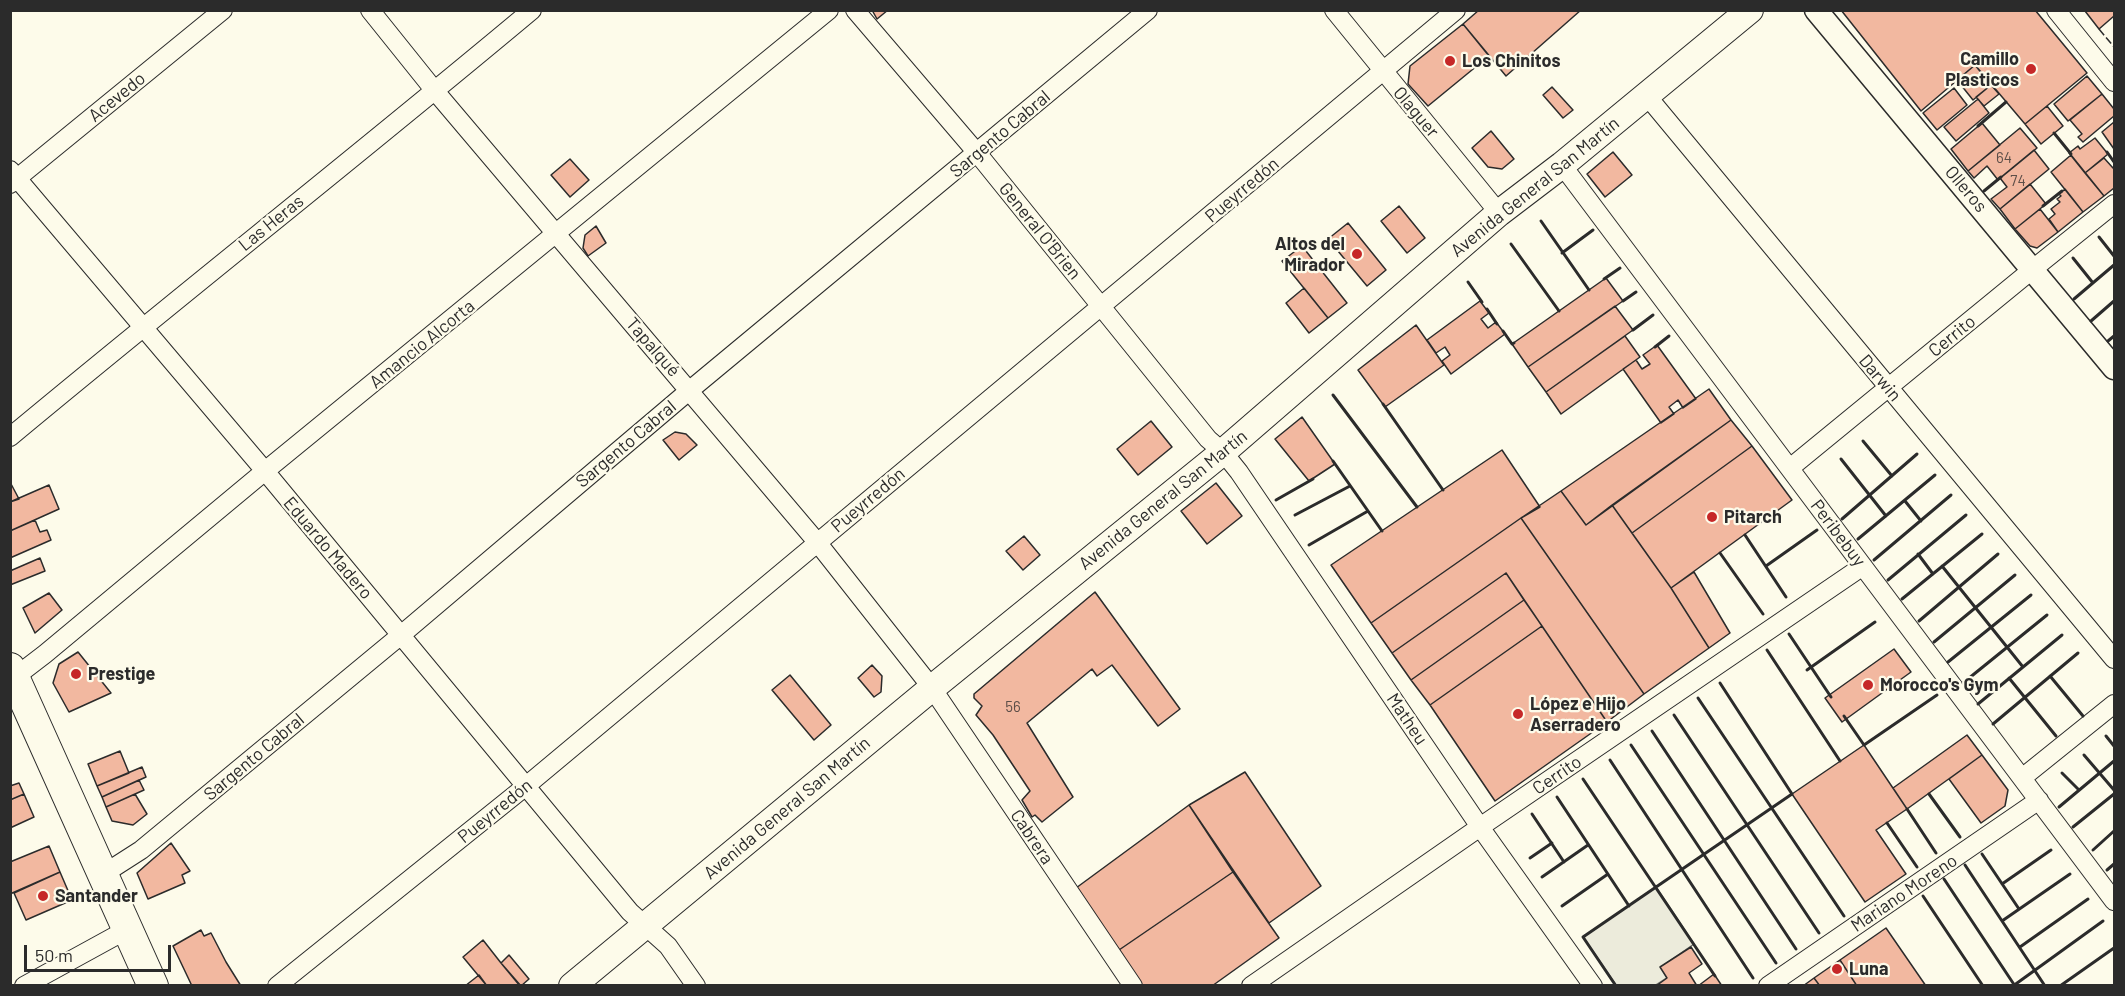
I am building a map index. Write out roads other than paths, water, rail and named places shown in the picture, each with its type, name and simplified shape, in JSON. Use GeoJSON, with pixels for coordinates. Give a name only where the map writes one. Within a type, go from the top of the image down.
{"type":"FeatureCollection","features":[{"type":"Feature","properties":{"kind":"highway"},"geometry":{"type":"LineString","coordinates":[[13,672],[153,986]]}},
{"type":"Feature","properties":{"kind":"main road","name":"Avenida General San Martín"},"geometry":{"type":"LineString","coordinates":[[572,986],[932,688],[1223,452],[1499,213],[1562,165],[1750,10]]}},
{"type":"Feature","properties":{"kind":"street","name":"Acevedo"},"geometry":{"type":"LineString","coordinates":[[13,177],[223,10]]}},
{"type":"Feature","properties":{"kind":"street","name":"Tapalqué"},"geometry":{"type":"LineString","coordinates":[[370,10],[435,91],[817,542],[932,688]]}},
{"type":"Feature","properties":{"kind":"street","name":"Las Heras"},"geometry":{"type":"LineString","coordinates":[[10,437],[532,10]]}},
{"type":"Feature","properties":{"kind":"street","name":"Amancio Alcorta"},"geometry":{"type":"LineString","coordinates":[[13,672],[45,654],[829,10]]}},
{"type":"Feature","properties":{"kind":"street","name":"General O'Brien"},"geometry":{"type":"LineString","coordinates":[[855,10],[978,154],[1208,439],[1223,452]]}},
{"type":"Feature","properties":{"kind":"street","name":"Sargento Cabral"},"geometry":{"type":"LineString","coordinates":[[102,875],[141,850],[401,635],[690,390],[978,154],[1148,10]]}},
{"type":"Feature","properties":{"kind":"street","name":"Olaguer"},"geometry":{"type":"LineString","coordinates":[[1334,10],[1499,213]]}},
{"type":"Feature","properties":{"kind":"street","name":"Pueyrredón"},"geometry":{"type":"LineString","coordinates":[[277,986],[526,786],[1456,10]]}},
{"type":"Feature","properties":{"kind":"street","name":"Olleros"},"geometry":{"type":"LineString","coordinates":[[1816,10],[2115,368]]}},
{"type":"Feature","properties":{"kind":"street"},"geometry":{"type":"LineString","coordinates":[[2056,10],[2115,82]]}},
{"type":"Feature","properties":{"kind":"street","name":"Darwin"},"geometry":{"type":"LineString","coordinates":[[1647,96],[2115,659]]}},
{"type":"Feature","properties":{"kind":"street","name":"Peribebuy"},"geometry":{"type":"LineString","coordinates":[[1562,165],[2115,901]]}},
{"type":"Feature","properties":{"kind":"street","name":"Eduardo Madero"},"geometry":{"type":"LineString","coordinates":[[13,177],[265,471],[630,912],[668,946],[696,986]]}},
{"type":"Feature","properties":{"kind":"street","name":"Cerrito"},"geometry":{"type":"LineString","coordinates":[[1790,468],[2115,204]]}},
{"type":"Feature","properties":{"kind":"street","name":"Matheu"},"geometry":{"type":"LineString","coordinates":[[1223,452],[1480,827],[1593,986]]}},
{"type":"Feature","properties":{"kind":"street","name":"Cerrito"},"geometry":{"type":"LineString","coordinates":[[1251,986],[1863,566]]}},
{"type":"Feature","properties":{"kind":"street","name":"Cabrera"},"geometry":{"type":"LineString","coordinates":[[932,688],[1133,986]]}},
{"type":"Feature","properties":{"kind":"street"},"geometry":{"type":"LineString","coordinates":[[2022,778],[2115,704]]}},
{"type":"Feature","properties":{"kind":"street","name":"Mariano Moreno"},"geometry":{"type":"LineString","coordinates":[[1768,986],[2039,800]]}},
{"type":"Feature","properties":{"kind":"street"},"geometry":{"type":"LineString","coordinates":[[24,986],[128,929]]}},
{"type":"Feature","properties":{"kind":"place","name":"Los Chinitos"},"geometry":{"type":"Point","coordinates":[1450,61]}},
{"type":"Feature","properties":{"kind":"place","name":"Camillo Plasticos"},"geometry":{"type":"Point","coordinates":[2031,69]}},
{"type":"Feature","properties":{"kind":"place","name":"Altos del Mirador"},"geometry":{"type":"Point","coordinates":[1357,254]}},
{"type":"Feature","properties":{"kind":"place","name":"Pitarch"},"geometry":{"type":"Point","coordinates":[1712,517]}},
{"type":"Feature","properties":{"kind":"place","name":"Prestige"},"geometry":{"type":"Point","coordinates":[76,674]}},
{"type":"Feature","properties":{"kind":"place","name":"Morocco's Gym"},"geometry":{"type":"Point","coordinates":[1868,685]}},
{"type":"Feature","properties":{"kind":"place","name":"López e Hijo Aserradero"},"geometry":{"type":"Point","coordinates":[1518,714]}},
{"type":"Feature","properties":{"kind":"place","name":"Santander"},"geometry":{"type":"Point","coordinates":[43,896]}},
{"type":"Feature","properties":{"kind":"place","name":"Luna"},"geometry":{"type":"Point","coordinates":[1837,969]}}]}
